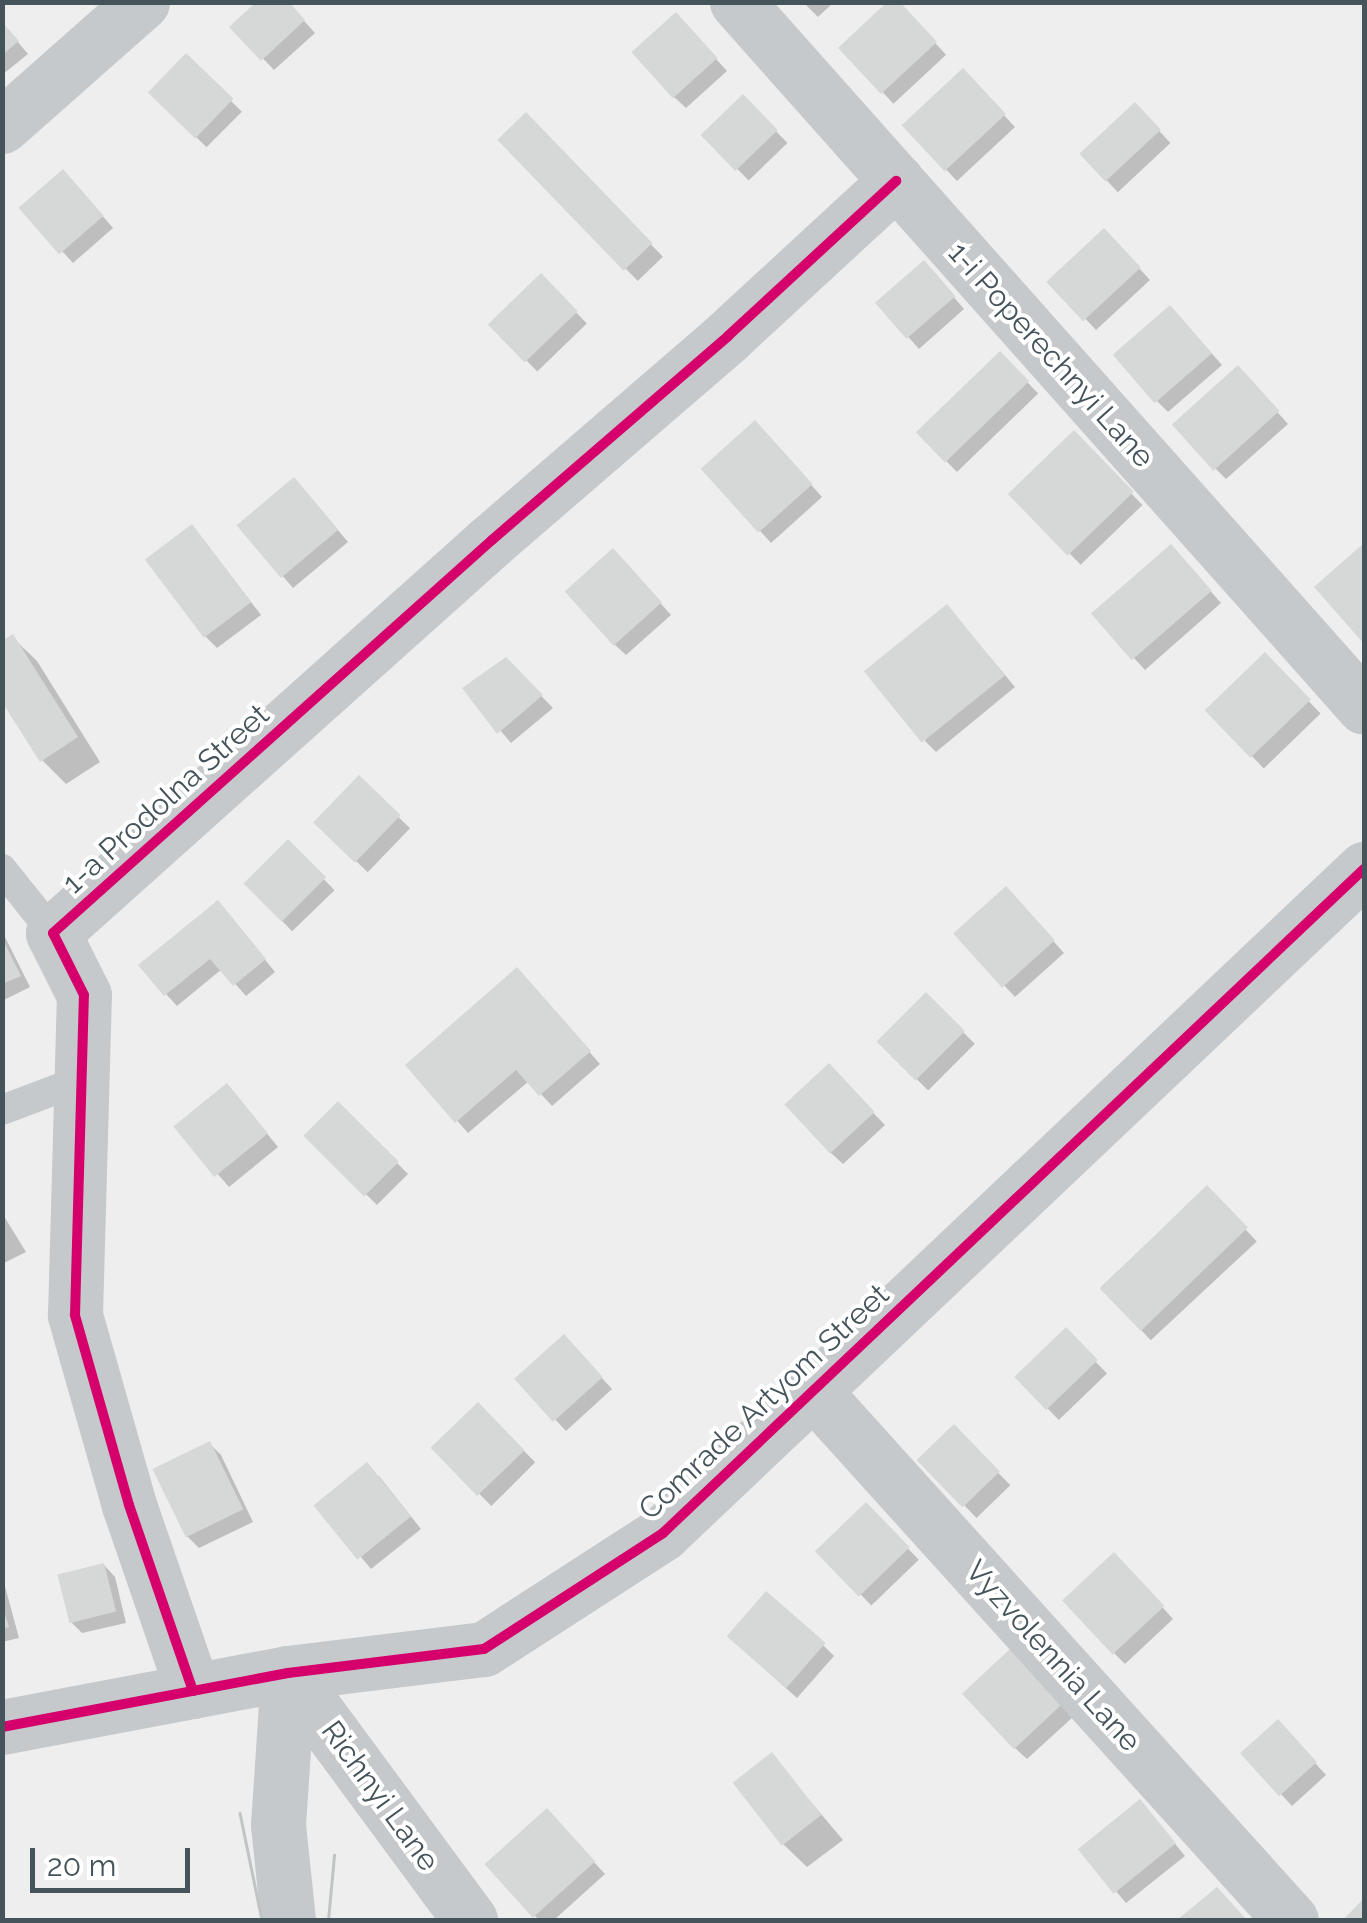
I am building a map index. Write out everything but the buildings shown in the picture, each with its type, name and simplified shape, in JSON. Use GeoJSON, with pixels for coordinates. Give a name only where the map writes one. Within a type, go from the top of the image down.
{"type":"FeatureCollection","features":[{"type":"Feature","properties":{"kind":"street"},"geometry":{"type":"LineString","coordinates":[[2,126],[142,2]]}},
{"type":"Feature","properties":{"kind":"street","name":"1-i Poperechnyi Lane"},"geometry":{"type":"LineString","coordinates":[[737,2],[1364,707]]}},
{"type":"Feature","properties":{"kind":"street","name":"1-a Prodolna Street"},"geometry":{"type":"LineString","coordinates":[[193,1691],[129,1506],[75,1315],[84,995],[53,934],[492,540],[728,336],[896,181]]}},
{"type":"Feature","properties":{"kind":"street","name":"Comrade Artyom Street"},"geometry":{"type":"LineString","coordinates":[[2,1728],[288,1673],[484,1649],[662,1533],[1364,869]]}},
{"type":"Feature","properties":{"kind":"street","name":"Vyzvolennia Lane"},"geometry":{"type":"LineString","coordinates":[[814,1393],[1291,1920]]}},
{"type":"Feature","properties":{"kind":"street"},"geometry":{"type":"LineString","coordinates":[[288,1673],[278,1825],[288,1920]]}},
{"type":"Feature","properties":{"kind":"street","name":"Richnyi Lane"},"geometry":{"type":"LineString","coordinates":[[288,1673],[470,1920]]}},
{"type":"Feature","properties":{"kind":"lane"},"geometry":{"type":"LineString","coordinates":[[2,869],[53,934]]}},
{"type":"Feature","properties":{"kind":"lane"},"geometry":{"type":"LineString","coordinates":[[2,1110],[84,1079]]}},
{"type":"Feature","properties":{"kind":"tram line"},"geometry":{"type":"LineString","coordinates":[[240,1813],[262,1920]]}},
{"type":"Feature","properties":{"kind":"tram line"},"geometry":{"type":"LineString","coordinates":[[328,1920],[334,1855]]}},
{"type":"Feature","properties":{"kind":"cycle path"},"geometry":{"type":"LineString","coordinates":[[193,1691],[129,1505],[75,1315],[84,995],[53,933],[492,540],[728,336],[896,181]]}},
{"type":"Feature","properties":{"kind":"cycle path"},"geometry":{"type":"LineString","coordinates":[[2,1727],[288,1673],[484,1649],[663,1533],[1364,869]]}}]}
